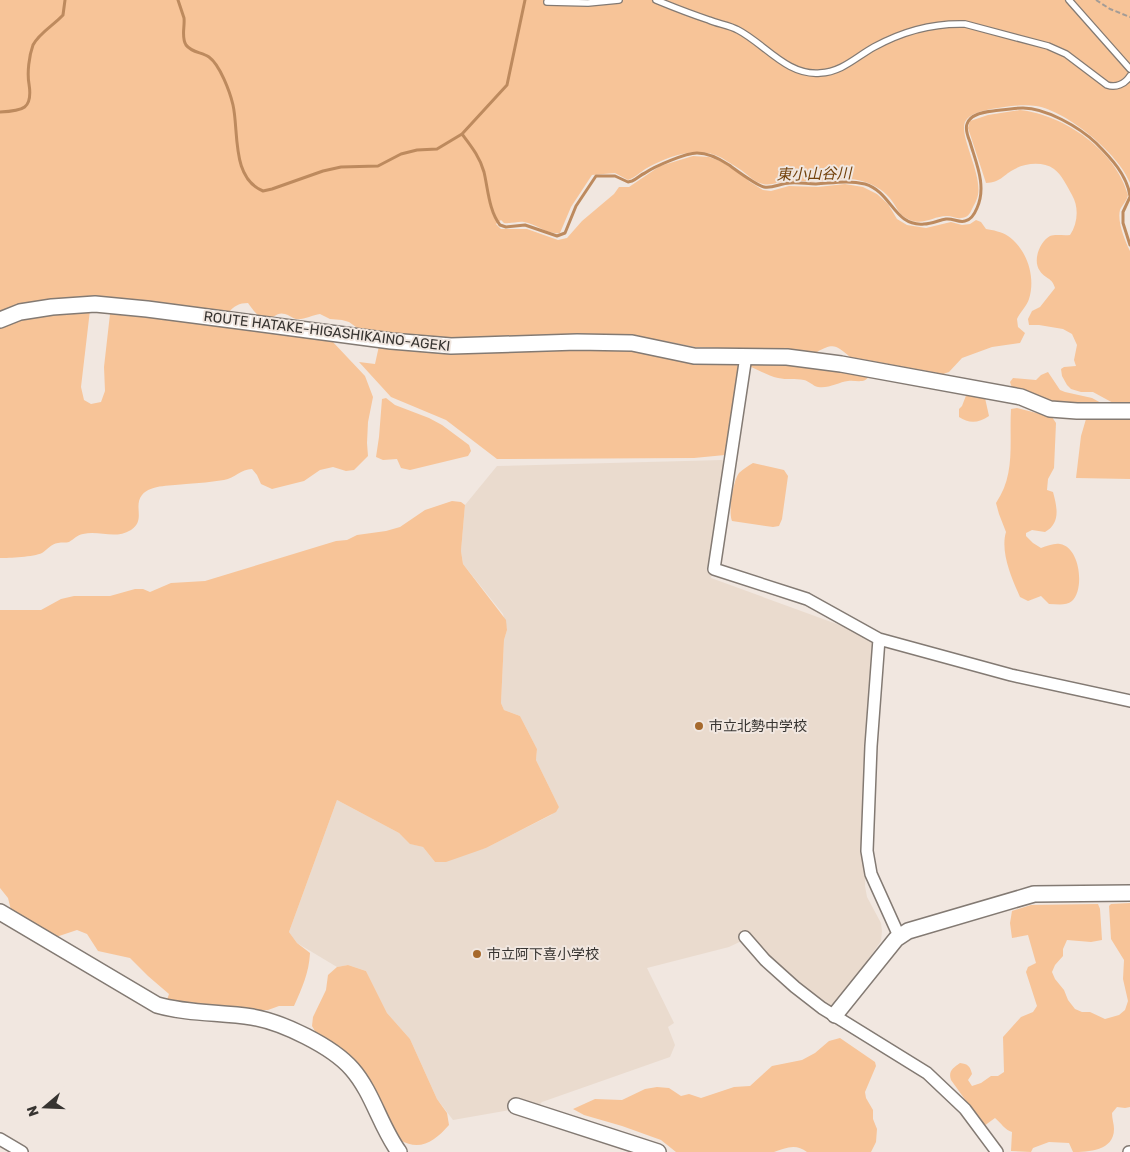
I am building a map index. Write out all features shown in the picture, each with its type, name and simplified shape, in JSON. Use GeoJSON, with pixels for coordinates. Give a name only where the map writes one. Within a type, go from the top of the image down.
{"type":"FeatureCollection","features":[{"type":"Feature","properties":{"kind":"main road","name":"ROUTE HATAKE-HIGASHIKAINO-AGEKI"},"geometry":{"type":"LineString","coordinates":[[0,320],[20,312],[52,307],[95,304],[434,345],[577,342],[632,343],[694,356],[787,356],[841,364],[1022,397],[1050,409],[1130,411]]}},
{"type":"Feature","properties":{"kind":"main road"},"geometry":{"type":"LineString","coordinates":[[834,1015],[899,936],[908,931],[1034,894],[1130,893]]}},
{"type":"Feature","properties":{"kind":"main road"},"geometry":{"type":"LineString","coordinates":[[0,912],[157,1005],[173,1010],[253,1017],[276,1024],[317,1041],[336,1054],[352,1069],[365,1087],[399,1152]]}},
{"type":"Feature","properties":{"kind":"main road"},"geometry":{"type":"LineString","coordinates":[[516,1106],[658,1152]]}},
{"type":"Feature","properties":{"kind":"street"},"geometry":{"type":"LineString","coordinates":[[746,356],[714,569],[807,599],[879,639],[1011,675],[1130,701]]}},
{"type":"Feature","properties":{"kind":"street"},"geometry":{"type":"LineString","coordinates":[[879,639],[871,746],[867,851],[871,874],[899,936]]}},
{"type":"Feature","properties":{"kind":"street"},"geometry":{"type":"LineString","coordinates":[[745,937],[765,960],[794,987],[822,1008],[927,1073],[965,1110],[997,1152]]}},
{"type":"Feature","properties":{"kind":"street"},"geometry":{"type":"LineString","coordinates":[[0,1139],[22,1152]]}},
{"type":"Feature","properties":{"kind":"lane"},"geometry":{"type":"LineString","coordinates":[[547,2],[588,3],[619,0]]}},
{"type":"Feature","properties":{"kind":"lane"},"geometry":{"type":"LineString","coordinates":[[656,0],[684,12],[736,29],[769,51],[780,61],[807,72],[818,74],[843,67],[874,47],[911,31],[936,24],[965,24],[1048,46],[1066,54],[1107,85],[1113,87],[1120,85],[1130,76]]}},
{"type":"Feature","properties":{"kind":"lane"},"geometry":{"type":"LineString","coordinates":[[1068,0],[1130,69]]}},
{"type":"Feature","properties":{"kind":"path"},"geometry":{"type":"LineString","coordinates":[[1096,0],[1110,9],[1130,17]]}},
{"type":"Feature","properties":{"kind":"shaded area"},"geometry":{"type":"Polygon","coordinates":[[[0,0],[1130,0],[1130,183],[1115,159],[1104,147],[1076,125],[1062,116],[1036,106],[1019,106],[991,109],[973,114],[965,122],[965,136],[977,176],[978,195],[969,214],[963,218],[947,216],[921,222],[909,220],[901,214],[890,198],[876,187],[865,182],[853,179],[840,179],[786,181],[772,184],[760,183],[722,158],[704,152],[694,152],[664,160],[628,180],[615,173],[592,175],[571,207],[560,233],[546,231],[524,222],[504,223],[501,220],[496,224],[501,229],[527,229],[558,240],[567,238],[582,221],[614,194],[619,187],[629,187],[660,166],[693,156],[709,157],[720,161],[763,190],[771,191],[789,186],[818,187],[845,184],[863,187],[877,194],[888,204],[897,219],[907,225],[926,228],[951,222],[962,225],[970,224],[976,220],[981,222],[986,229],[1008,236],[1025,256],[1030,273],[1031,291],[1028,302],[1017,319],[1018,327],[1025,333],[1020,343],[992,347],[962,358],[949,372],[943,374],[850,357],[838,348],[831,346],[817,352],[695,347],[624,336],[455,339],[363,332],[349,322],[330,319],[320,314],[295,319],[286,314],[279,314],[266,319],[257,314],[248,303],[237,305],[228,313],[95,297],[55,299],[23,305],[0,312],[0,0]]]}},
{"type":"Feature","properties":{"kind":"shaded area"},"geometry":{"type":"Polygon","coordinates":[[[1020,110],[1054,119],[1071,127],[1086,138],[1112,164],[1122,179],[1128,195],[1119,215],[1122,231],[1130,251],[1130,404],[1115,404],[1093,392],[1081,392],[1071,389],[1062,376],[1061,369],[1076,366],[1074,360],[1077,345],[1072,334],[1063,329],[1029,325],[1028,319],[1032,311],[1040,307],[1055,288],[1038,267],[1038,252],[1043,242],[1050,236],[1070,235],[1077,215],[1076,205],[1066,184],[1050,166],[1034,164],[1022,166],[998,180],[986,183],[968,128],[970,121],[988,115],[1020,110]]]}},
{"type":"Feature","properties":{"kind":"shaded area"},"geometry":{"type":"Polygon","coordinates":[[[90,310],[81,387],[84,400],[91,404],[101,402],[105,391],[104,367],[110,314],[117,312],[331,340],[365,376],[373,397],[368,422],[368,456],[354,470],[346,471],[333,467],[320,470],[304,481],[272,489],[261,484],[252,469],[245,470],[224,480],[156,487],[142,495],[139,504],[138,522],[131,530],[125,533],[113,535],[83,534],[69,542],[53,545],[42,553],[0,558],[0,325],[33,316],[90,310]]]}},
{"type":"Feature","properties":{"kind":"shaded area"},"geometry":{"type":"Polygon","coordinates":[[[379,346],[408,350],[453,352],[567,348],[633,349],[736,362],[740,370],[729,449],[725,455],[694,458],[497,459],[446,420],[391,397],[359,362],[375,364],[379,346]]]}},
{"type":"Feature","properties":{"kind":"shaded area"},"geometry":{"type":"Polygon","coordinates":[[[756,361],[869,376],[863,381],[848,381],[826,387],[818,387],[804,380],[774,377],[749,366],[756,361]]]}},
{"type":"Feature","properties":{"kind":"shaded area"},"geometry":{"type":"Polygon","coordinates":[[[1048,372],[1060,390],[1092,398],[1103,404],[1055,403],[1013,391],[1010,382],[1013,378],[1036,380],[1048,372]]]}},
{"type":"Feature","properties":{"kind":"shaded area"},"geometry":{"type":"Polygon","coordinates":[[[967,393],[985,398],[989,416],[974,422],[966,421],[959,417],[959,409],[967,393]]]}},
{"type":"Feature","properties":{"kind":"shaded area"},"geometry":{"type":"Polygon","coordinates":[[[386,398],[395,405],[442,425],[469,445],[471,451],[468,456],[410,470],[401,468],[397,459],[383,460],[376,457],[382,399],[386,398]]]}},
{"type":"Feature","properties":{"kind":"shaded area"},"geometry":{"type":"Polygon","coordinates":[[[1017,408],[1052,417],[1056,423],[1054,468],[1048,479],[1047,490],[1053,492],[1056,519],[1054,524],[1045,532],[1032,530],[1026,533],[1026,536],[1041,548],[1060,544],[1072,552],[1076,560],[1079,578],[1076,595],[1067,604],[1049,604],[1041,596],[1028,601],[1020,597],[1008,565],[1005,548],[1006,532],[996,503],[1002,492],[1009,469],[1011,409],[1017,408]]]}},
{"type":"Feature","properties":{"kind":"shaded area"},"geometry":{"type":"Polygon","coordinates":[[[1086,419],[1130,420],[1130,479],[1076,478],[1081,436],[1086,419]]]}},
{"type":"Feature","properties":{"kind":"shaded area","name":"市立北勢中学校"},"geometry":{"type":"Polygon","coordinates":[[[722,460],[727,463],[711,578],[867,635],[872,638],[875,644],[865,886],[867,897],[881,923],[881,941],[835,1008],[830,1010],[771,972],[748,938],[729,947],[647,968],[674,1023],[668,1027],[675,1045],[670,1057],[542,1102],[538,1106],[520,1099],[508,1103],[510,1110],[453,1120],[437,1099],[410,1039],[387,1013],[366,971],[348,965],[337,967],[297,943],[289,932],[337,800],[399,833],[411,844],[423,847],[435,862],[486,848],[551,815],[559,807],[536,760],[537,749],[520,716],[504,710],[501,703],[504,640],[507,630],[503,614],[463,564],[461,551],[465,505],[497,466],[722,460]]]}},
{"type":"Feature","properties":{"kind":"shaded area"},"geometry":{"type":"Polygon","coordinates":[[[753,463],[784,470],[788,476],[782,519],[779,526],[773,527],[732,521],[731,504],[737,477],[739,473],[753,463]]]}},
{"type":"Feature","properties":{"kind":"shaded area"},"geometry":{"type":"Polygon","coordinates":[[[452,501],[461,502],[465,505],[461,551],[463,564],[506,620],[507,630],[504,640],[501,703],[504,710],[520,716],[537,749],[536,760],[559,807],[556,812],[486,848],[446,862],[435,862],[423,847],[410,844],[399,833],[337,800],[289,932],[297,943],[310,953],[307,974],[294,1006],[279,1006],[268,1010],[244,1010],[167,1000],[169,994],[130,958],[98,951],[87,934],[77,930],[56,937],[11,910],[8,898],[0,888],[0,610],[41,610],[61,599],[74,596],[110,596],[135,589],[143,589],[150,592],[171,583],[205,581],[336,541],[347,540],[357,535],[400,527],[425,510],[452,501]]]}},
{"type":"Feature","properties":{"kind":"shaded area"},"geometry":{"type":"Polygon","coordinates":[[[1130,903],[1130,1107],[1117,1107],[1112,1113],[1113,1136],[1110,1142],[1099,1149],[1073,1152],[1069,1143],[1049,1142],[1033,1148],[1031,1152],[1011,1151],[1012,1132],[995,1118],[984,1126],[951,1080],[950,1074],[953,1068],[960,1063],[967,1065],[972,1074],[968,1080],[972,1086],[981,1083],[991,1076],[998,1076],[1004,1072],[1003,1037],[1021,1017],[1033,1012],[1037,1006],[1026,972],[1028,967],[1036,963],[1028,935],[1012,938],[1010,923],[1012,911],[1031,905],[1098,904],[1102,940],[1091,942],[1067,940],[1063,949],[1063,956],[1052,972],[1075,1009],[1082,1012],[1090,1012],[1105,1019],[1119,1015],[1125,1010],[1128,1001],[1123,979],[1124,960],[1111,939],[1109,906],[1111,904],[1130,903]]]}},
{"type":"Feature","properties":{"kind":"shaded area"},"geometry":{"type":"Polygon","coordinates":[[[348,965],[366,971],[387,1013],[410,1039],[437,1099],[447,1113],[449,1125],[438,1136],[427,1143],[414,1145],[400,1140],[334,1046],[316,1033],[312,1026],[313,1017],[326,990],[328,975],[337,967],[348,965]]]}},
{"type":"Feature","properties":{"kind":"shaded area"},"geometry":{"type":"Polygon","coordinates":[[[840,1038],[875,1062],[876,1066],[865,1092],[866,1098],[873,1110],[873,1119],[877,1129],[876,1142],[871,1152],[807,1152],[795,1147],[774,1152],[676,1152],[661,1140],[584,1115],[573,1109],[595,1099],[622,1100],[645,1089],[657,1087],[669,1088],[681,1096],[689,1094],[701,1098],[734,1087],[750,1086],[772,1066],[802,1060],[815,1053],[829,1041],[840,1038]]]}},
{"type":"Feature","properties":{"kind":"waterway","name":"東小山谷川"},"geometry":{"type":"LineString","coordinates":[[0,112],[15,111],[28,104],[30,92],[28,75],[33,45],[63,15],[65,0]]}},
{"type":"Feature","properties":{"kind":"waterway","name":"東小山谷川"},"geometry":{"type":"LineString","coordinates":[[178,0],[184,18],[183,35],[186,45],[191,50],[209,57],[221,72],[233,105],[241,165],[253,185],[263,191],[341,167],[378,166],[401,154],[417,150],[437,149],[462,134],[480,161],[491,207],[500,225],[506,227],[525,225],[557,236],[565,233],[576,206],[596,176],[615,176],[628,182],[663,164],[697,153],[706,154],[718,159],[760,186],[840,182],[865,184],[881,194],[899,215],[906,220],[927,224],[949,219],[963,221],[969,219],[974,214],[980,200],[981,191],[981,183],[966,126],[971,118],[982,113],[1023,108],[1042,111],[1052,115],[1089,137],[1118,167],[1126,181],[1130,196]]}},
{"type":"Feature","properties":{"kind":"waterway"},"geometry":{"type":"LineString","coordinates":[[462,134],[507,85],[525,0]]}},
{"type":"Feature","properties":{"kind":"waterway","name":"東小山谷川"},"geometry":{"type":"LineString","coordinates":[[1130,197],[1123,212],[1123,223],[1130,245]]}},
{"type":"Feature","properties":{"kind":"place","name":"市立北勢中学校"},"geometry":{"type":"Point","coordinates":[699,726]}},
{"type":"Feature","properties":{"kind":"place","name":"市立阿下喜小学校"},"geometry":{"type":"Point","coordinates":[477,954]}}]}
